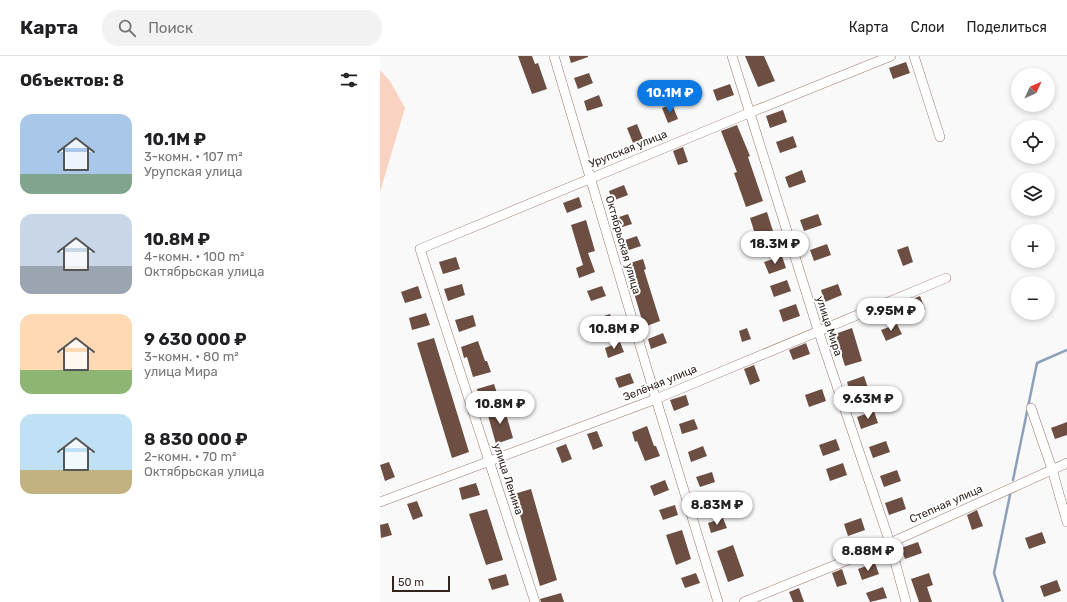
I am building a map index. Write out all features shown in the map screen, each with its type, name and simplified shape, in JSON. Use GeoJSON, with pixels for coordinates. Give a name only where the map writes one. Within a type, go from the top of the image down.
{"type":"FeatureCollection","features":[{"type":"Feature","properties":{"kind":"street","name":"Октябрьская улица"},"geometry":{"type":"LineString","coordinates":[[554,56],[718,602]]}},
{"type":"Feature","properties":{"kind":"street","name":"улица Мира"},"geometry":{"type":"LineString","coordinates":[[732,56],[818,330],[890,543],[906,602]]}},
{"type":"Feature","properties":{"kind":"street","name":"Урупская улица"},"geometry":{"type":"LineString","coordinates":[[420,249],[891,56]]}},
{"type":"Feature","properties":{"kind":"street"},"geometry":{"type":"LineString","coordinates":[[914,56],[940,137]]}},
{"type":"Feature","properties":{"kind":"street","name":"улица Ленина"},"geometry":{"type":"LineString","coordinates":[[420,249],[535,602]]}},
{"type":"Feature","properties":{"kind":"street","name":"Зелёная улица"},"geometry":{"type":"LineString","coordinates":[[380,502],[656,399],[818,330],[946,278]]}},
{"type":"Feature","properties":{"kind":"street"},"geometry":{"type":"LineString","coordinates":[[1031,408],[1052,469],[1067,522]]}},
{"type":"Feature","properties":{"kind":"street","name":"Степная улица"},"geometry":{"type":"LineString","coordinates":[[744,602],[890,543],[1067,463]]}},
{"type":"Feature","properties":{"kind":"shaded area"},"geometry":{"type":"Polygon","coordinates":[[[380,70],[390,81],[405,108],[380,192],[380,70]]]}},
{"type":"Feature","properties":{"kind":"building"},"geometry":{"type":"Polygon","coordinates":[[[518,56],[532,56],[535,64],[538,63],[547,89],[532,94],[518,56]]]}},
{"type":"Feature","properties":{"kind":"building"},"geometry":{"type":"Polygon","coordinates":[[[569,56],[588,56],[588,57],[571,63],[569,56]]]}},
{"type":"Feature","properties":{"kind":"building"},"geometry":{"type":"Polygon","coordinates":[[[745,56],[764,56],[775,81],[758,87],[745,56]]]}},
{"type":"Feature","properties":{"kind":"building"},"geometry":{"type":"Polygon","coordinates":[[[906,62],[910,73],[893,79],[889,68],[906,62]]]}},
{"type":"Feature","properties":{"kind":"building"},"geometry":{"type":"Polygon","coordinates":[[[589,73],[593,83],[578,89],[574,78],[589,73]]]}},
{"type":"Feature","properties":{"kind":"building"},"geometry":{"type":"Polygon","coordinates":[[[730,84],[734,95],[717,101],[713,90],[730,84]]]}},
{"type":"Feature","properties":{"kind":"building"},"geometry":{"type":"Polygon","coordinates":[[[599,95],[603,106],[587,111],[584,101],[599,95]]]}},
{"type":"Feature","properties":{"kind":"building"},"geometry":{"type":"Polygon","coordinates":[[[672,104],[678,119],[668,123],[662,108],[672,104]]]}},
{"type":"Feature","properties":{"kind":"building"},"geometry":{"type":"Polygon","coordinates":[[[783,110],[787,122],[770,128],[766,116],[783,110]]]}},
{"type":"Feature","properties":{"kind":"building"},"geometry":{"type":"Polygon","coordinates":[[[637,124],[643,139],[633,143],[627,128],[637,124]]]}},
{"type":"Feature","properties":{"kind":"building"},"geometry":{"type":"Polygon","coordinates":[[[737,125],[750,156],[748,157],[763,201],[746,207],[734,173],[737,172],[721,131],[737,125]]]}},
{"type":"Feature","properties":{"kind":"building"},"geometry":{"type":"Polygon","coordinates":[[[793,136],[797,147],[780,153],[776,142],[793,136]]]}},
{"type":"Feature","properties":{"kind":"building"},"geometry":{"type":"Polygon","coordinates":[[[683,147],[688,162],[678,165],[673,151],[683,147]]]}},
{"type":"Feature","properties":{"kind":"building"},"geometry":{"type":"Polygon","coordinates":[[[802,170],[806,182],[789,188],[785,177],[802,170]]]}},
{"type":"Feature","properties":{"kind":"building"},"geometry":{"type":"Polygon","coordinates":[[[624,185],[628,195],[612,201],[609,191],[624,185]]]}},
{"type":"Feature","properties":{"kind":"building"},"geometry":{"type":"Polygon","coordinates":[[[579,197],[582,207],[567,213],[563,203],[579,197]]]}},
{"type":"Feature","properties":{"kind":"building"},"geometry":{"type":"Polygon","coordinates":[[[767,212],[777,244],[760,250],[750,218],[767,212]]]}},
{"type":"Feature","properties":{"kind":"building"},"geometry":{"type":"Polygon","coordinates":[[[628,214],[632,224],[616,229],[613,219],[628,214]]]}},
{"type":"Feature","properties":{"kind":"building"},"geometry":{"type":"Polygon","coordinates":[[[818,214],[822,225],[804,231],[800,220],[818,214]]]}},
{"type":"Feature","properties":{"kind":"building"},"geometry":{"type":"Polygon","coordinates":[[[586,220],[595,251],[588,253],[595,272],[579,278],[576,268],[583,265],[571,225],[586,220]]]}},
{"type":"Feature","properties":{"kind":"building"},"geometry":{"type":"Polygon","coordinates":[[[637,236],[641,246],[626,251],[622,241],[637,236]]]}},
{"type":"Feature","properties":{"kind":"building"},"geometry":{"type":"Polygon","coordinates":[[[827,244],[831,255],[814,261],[810,250],[827,244]]]}},
{"type":"Feature","properties":{"kind":"building"},"geometry":{"type":"Polygon","coordinates":[[[908,246],[913,262],[903,266],[897,250],[908,246]]]}},
{"type":"Feature","properties":{"kind":"building"},"geometry":{"type":"Polygon","coordinates":[[[782,256],[786,268],[769,274],[764,262],[782,256]]]}},
{"type":"Feature","properties":{"kind":"building"},"geometry":{"type":"Polygon","coordinates":[[[456,257],[460,269],[443,274],[439,262],[456,257]]]}},
{"type":"Feature","properties":{"kind":"building"},"geometry":{"type":"Polygon","coordinates":[[[643,259],[646,269],[644,270],[660,321],[644,327],[632,286],[635,285],[627,264],[643,259]]]}},
{"type":"Feature","properties":{"kind":"building"},"geometry":{"type":"Polygon","coordinates":[[[787,280],[791,291],[774,297],[770,286],[787,280]]]}},
{"type":"Feature","properties":{"kind":"building"},"geometry":{"type":"Polygon","coordinates":[[[462,284],[465,295],[448,301],[444,289],[462,284]]]}},
{"type":"Feature","properties":{"kind":"building"},"geometry":{"type":"Polygon","coordinates":[[[838,284],[842,295],[825,302],[821,290],[838,284]]]}},
{"type":"Feature","properties":{"kind":"building"},"geometry":{"type":"Polygon","coordinates":[[[418,286],[422,298],[405,303],[401,292],[418,286]]]}},
{"type":"Feature","properties":{"kind":"building"},"geometry":{"type":"Polygon","coordinates":[[[602,286],[606,296],[591,301],[587,291],[602,286]]]}},
{"type":"Feature","properties":{"kind":"building"},"geometry":{"type":"Polygon","coordinates":[[[920,296],[925,309],[914,313],[910,300],[920,296]]]}},
{"type":"Feature","properties":{"kind":"building"},"geometry":{"type":"Polygon","coordinates":[[[796,304],[800,316],[783,322],[779,310],[796,304]]]}},
{"type":"Feature","properties":{"kind":"building"},"geometry":{"type":"Polygon","coordinates":[[[426,313],[430,325],[412,330],[409,318],[426,313]]]}},
{"type":"Feature","properties":{"kind":"building"},"geometry":{"type":"Polygon","coordinates":[[[610,314],[613,324],[598,329],[594,319],[610,314]]]}},
{"type":"Feature","properties":{"kind":"building"},"geometry":{"type":"Polygon","coordinates":[[[473,315],[476,326],[459,332],[455,320],[473,315]]]}},
{"type":"Feature","properties":{"kind":"building"},"geometry":{"type":"Polygon","coordinates":[[[897,324],[902,334],[886,341],[881,330],[897,324]]]}},
{"type":"Feature","properties":{"kind":"building"},"geometry":{"type":"Polygon","coordinates":[[[747,328],[751,339],[742,342],[739,331],[747,328]]]}},
{"type":"Feature","properties":{"kind":"building"},"geometry":{"type":"Polygon","coordinates":[[[852,328],[862,361],[845,366],[835,334],[852,328]]]}},
{"type":"Feature","properties":{"kind":"building"},"geometry":{"type":"Polygon","coordinates":[[[663,333],[667,343],[651,349],[648,339],[663,333]]]}},
{"type":"Feature","properties":{"kind":"building"},"geometry":{"type":"Polygon","coordinates":[[[434,338],[469,452],[452,458],[417,343],[434,338]]]}},
{"type":"Feature","properties":{"kind":"building"},"geometry":{"type":"Polygon","coordinates":[[[478,341],[485,361],[487,361],[491,372],[473,377],[467,357],[464,358],[461,347],[478,341]]]}},
{"type":"Feature","properties":{"kind":"building"},"geometry":{"type":"Polygon","coordinates":[[[620,342],[624,352],[608,358],[605,348],[620,342]]]}},
{"type":"Feature","properties":{"kind":"building"},"geometry":{"type":"Polygon","coordinates":[[[806,343],[810,354],[793,360],[789,350],[806,343]]]}},
{"type":"Feature","properties":{"kind":"building"},"geometry":{"type":"Polygon","coordinates":[[[754,365],[760,381],[750,385],[744,369],[754,365]]]}},
{"type":"Feature","properties":{"kind":"building"},"geometry":{"type":"Polygon","coordinates":[[[630,373],[634,383],[619,388],[615,378],[630,373]]]}},
{"type":"Feature","properties":{"kind":"building"},"geometry":{"type":"Polygon","coordinates":[[[864,376],[868,388],[851,394],[847,382],[864,376]]]}},
{"type":"Feature","properties":{"kind":"building"},"geometry":{"type":"Polygon","coordinates":[[[494,384],[498,396],[480,401],[477,389],[494,384]]]}},
{"type":"Feature","properties":{"kind":"building"},"geometry":{"type":"Polygon","coordinates":[[[822,389],[826,401],[809,407],[805,395],[822,389]]]}},
{"type":"Feature","properties":{"kind":"building"},"geometry":{"type":"Polygon","coordinates":[[[686,395],[689,405],[674,411],[670,400],[686,395]]]}},
{"type":"Feature","properties":{"kind":"building"},"geometry":{"type":"Polygon","coordinates":[[[504,407],[513,438],[496,444],[487,412],[504,407]]]}},
{"type":"Feature","properties":{"kind":"building"},"geometry":{"type":"Polygon","coordinates":[[[874,411],[878,423],[861,429],[857,417],[874,411]]]}},
{"type":"Feature","properties":{"kind":"building"},"geometry":{"type":"Polygon","coordinates":[[[694,419],[698,429],[682,434],[679,424],[694,419]]]}},
{"type":"Feature","properties":{"kind":"building"},"geometry":{"type":"Polygon","coordinates":[[[1067,422],[1067,435],[1055,439],[1051,428],[1067,422]]]}},
{"type":"Feature","properties":{"kind":"building"},"geometry":{"type":"Polygon","coordinates":[[[647,426],[654,446],[656,446],[660,456],[645,461],[637,441],[635,442],[632,432],[647,426]]]}},
{"type":"Feature","properties":{"kind":"building"},"geometry":{"type":"Polygon","coordinates":[[[597,431],[603,446],[593,450],[587,434],[597,431]]]}},
{"type":"Feature","properties":{"kind":"building"},"geometry":{"type":"Polygon","coordinates":[[[836,439],[840,450],[823,456],[819,445],[836,439]]]}},
{"type":"Feature","properties":{"kind":"building"},"geometry":{"type":"Polygon","coordinates":[[[886,441],[890,452],[873,458],[869,447],[886,441]]]}},
{"type":"Feature","properties":{"kind":"building"},"geometry":{"type":"Polygon","coordinates":[[[566,444],[572,459],[562,463],[556,448],[566,444]]]}},
{"type":"Feature","properties":{"kind":"building"},"geometry":{"type":"Polygon","coordinates":[[[703,446],[707,456],[691,462],[688,452],[703,446]]]}},
{"type":"Feature","properties":{"kind":"building"},"geometry":{"type":"Polygon","coordinates":[[[389,462],[395,477],[385,481],[380,465],[389,462]]]}},
{"type":"Feature","properties":{"kind":"building"},"geometry":{"type":"Polygon","coordinates":[[[843,463],[847,475],[830,481],[826,469],[843,463]]]}},
{"type":"Feature","properties":{"kind":"building"},"geometry":{"type":"Polygon","coordinates":[[[897,470],[901,481],[884,487],[880,476],[897,470]]]}},
{"type":"Feature","properties":{"kind":"building"},"geometry":{"type":"Polygon","coordinates":[[[712,472],[715,482],[700,487],[696,477],[712,472]]]}},
{"type":"Feature","properties":{"kind":"building"},"geometry":{"type":"Polygon","coordinates":[[[665,480],[669,490],[654,496],[650,486],[665,480]]]}},
{"type":"Feature","properties":{"kind":"building"},"geometry":{"type":"Polygon","coordinates":[[[476,483],[480,495],[462,500],[459,488],[476,483]]]}},
{"type":"Feature","properties":{"kind":"building"},"geometry":{"type":"Polygon","coordinates":[[[531,489],[557,580],[540,586],[514,494],[531,489]]]}},
{"type":"Feature","properties":{"kind":"building"},"geometry":{"type":"Polygon","coordinates":[[[902,497],[906,509],[889,515],[885,503],[902,497]]]}},
{"type":"Feature","properties":{"kind":"building"},"geometry":{"type":"Polygon","coordinates":[[[417,501],[423,516],[413,520],[407,504],[417,501]]]}},
{"type":"Feature","properties":{"kind":"building"},"geometry":{"type":"Polygon","coordinates":[[[675,505],[678,515],[663,520],[659,510],[675,505]]]}},
{"type":"Feature","properties":{"kind":"building"},"geometry":{"type":"Polygon","coordinates":[[[487,509],[503,560],[486,565],[469,514],[487,509]]]}},
{"type":"Feature","properties":{"kind":"building"},"geometry":{"type":"Polygon","coordinates":[[[977,510],[983,526],[972,530],[967,515],[977,510]]]}},
{"type":"Feature","properties":{"kind":"building"},"geometry":{"type":"Polygon","coordinates":[[[723,518],[727,528],[711,533],[708,523],[723,518]]]}},
{"type":"Feature","properties":{"kind":"building"},"geometry":{"type":"Polygon","coordinates":[[[861,518],[865,530],[848,536],[844,524],[861,518]]]}},
{"type":"Feature","properties":{"kind":"building"},"geometry":{"type":"Polygon","coordinates":[[[388,523],[392,535],[381,538],[380,525],[388,523]]]}},
{"type":"Feature","properties":{"kind":"building"},"geometry":{"type":"Polygon","coordinates":[[[682,530],[691,559],[676,565],[666,535],[682,530]]]}},
{"type":"Feature","properties":{"kind":"building"},"geometry":{"type":"Polygon","coordinates":[[[1042,532],[1046,543],[1029,549],[1025,538],[1042,532]]]}},
{"type":"Feature","properties":{"kind":"building"},"geometry":{"type":"Polygon","coordinates":[[[918,542],[922,553],[905,559],[901,548],[918,542]]]}},
{"type":"Feature","properties":{"kind":"building"},"geometry":{"type":"Polygon","coordinates":[[[733,545],[744,576],[728,582],[717,551],[733,545]]]}},
{"type":"Feature","properties":{"kind":"building"},"geometry":{"type":"Polygon","coordinates":[[[875,563],[879,574],[862,580],[858,569],[875,563]]]}},
{"type":"Feature","properties":{"kind":"building"},"geometry":{"type":"Polygon","coordinates":[[[842,569],[847,584],[837,587],[832,573],[842,569]]]}},
{"type":"Feature","properties":{"kind":"building"},"geometry":{"type":"Polygon","coordinates":[[[696,573],[700,583],[685,588],[681,578],[696,573]]]}},
{"type":"Feature","properties":{"kind":"building"},"geometry":{"type":"Polygon","coordinates":[[[929,573],[933,585],[927,587],[932,602],[919,602],[911,579],[929,573]]]}},
{"type":"Feature","properties":{"kind":"building"},"geometry":{"type":"Polygon","coordinates":[[[506,574],[509,585],[492,590],[488,579],[506,574]]]}},
{"type":"Feature","properties":{"kind":"building"},"geometry":{"type":"Polygon","coordinates":[[[1057,580],[1061,591],[1044,597],[1040,586],[1057,580]]]}},
{"type":"Feature","properties":{"kind":"building"},"geometry":{"type":"Polygon","coordinates":[[[883,587],[887,598],[870,602],[866,593],[883,587]]]}},
{"type":"Feature","properties":{"kind":"building"},"geometry":{"type":"Polygon","coordinates":[[[799,588],[804,602],[793,602],[789,592],[799,588]]]}},
{"type":"Feature","properties":{"kind":"building"},"geometry":{"type":"Polygon","coordinates":[[[561,593],[564,602],[541,602],[540,599],[561,593]]]}},
{"type":"Feature","properties":{"kind":"waterway"},"geometry":{"type":"LineString","coordinates":[[1013,480],[1037,363],[1067,350]]}},
{"type":"Feature","properties":{"kind":"waterway"},"geometry":{"type":"LineString","coordinates":[[1003,602],[994,573],[1010,495]]}}]}
